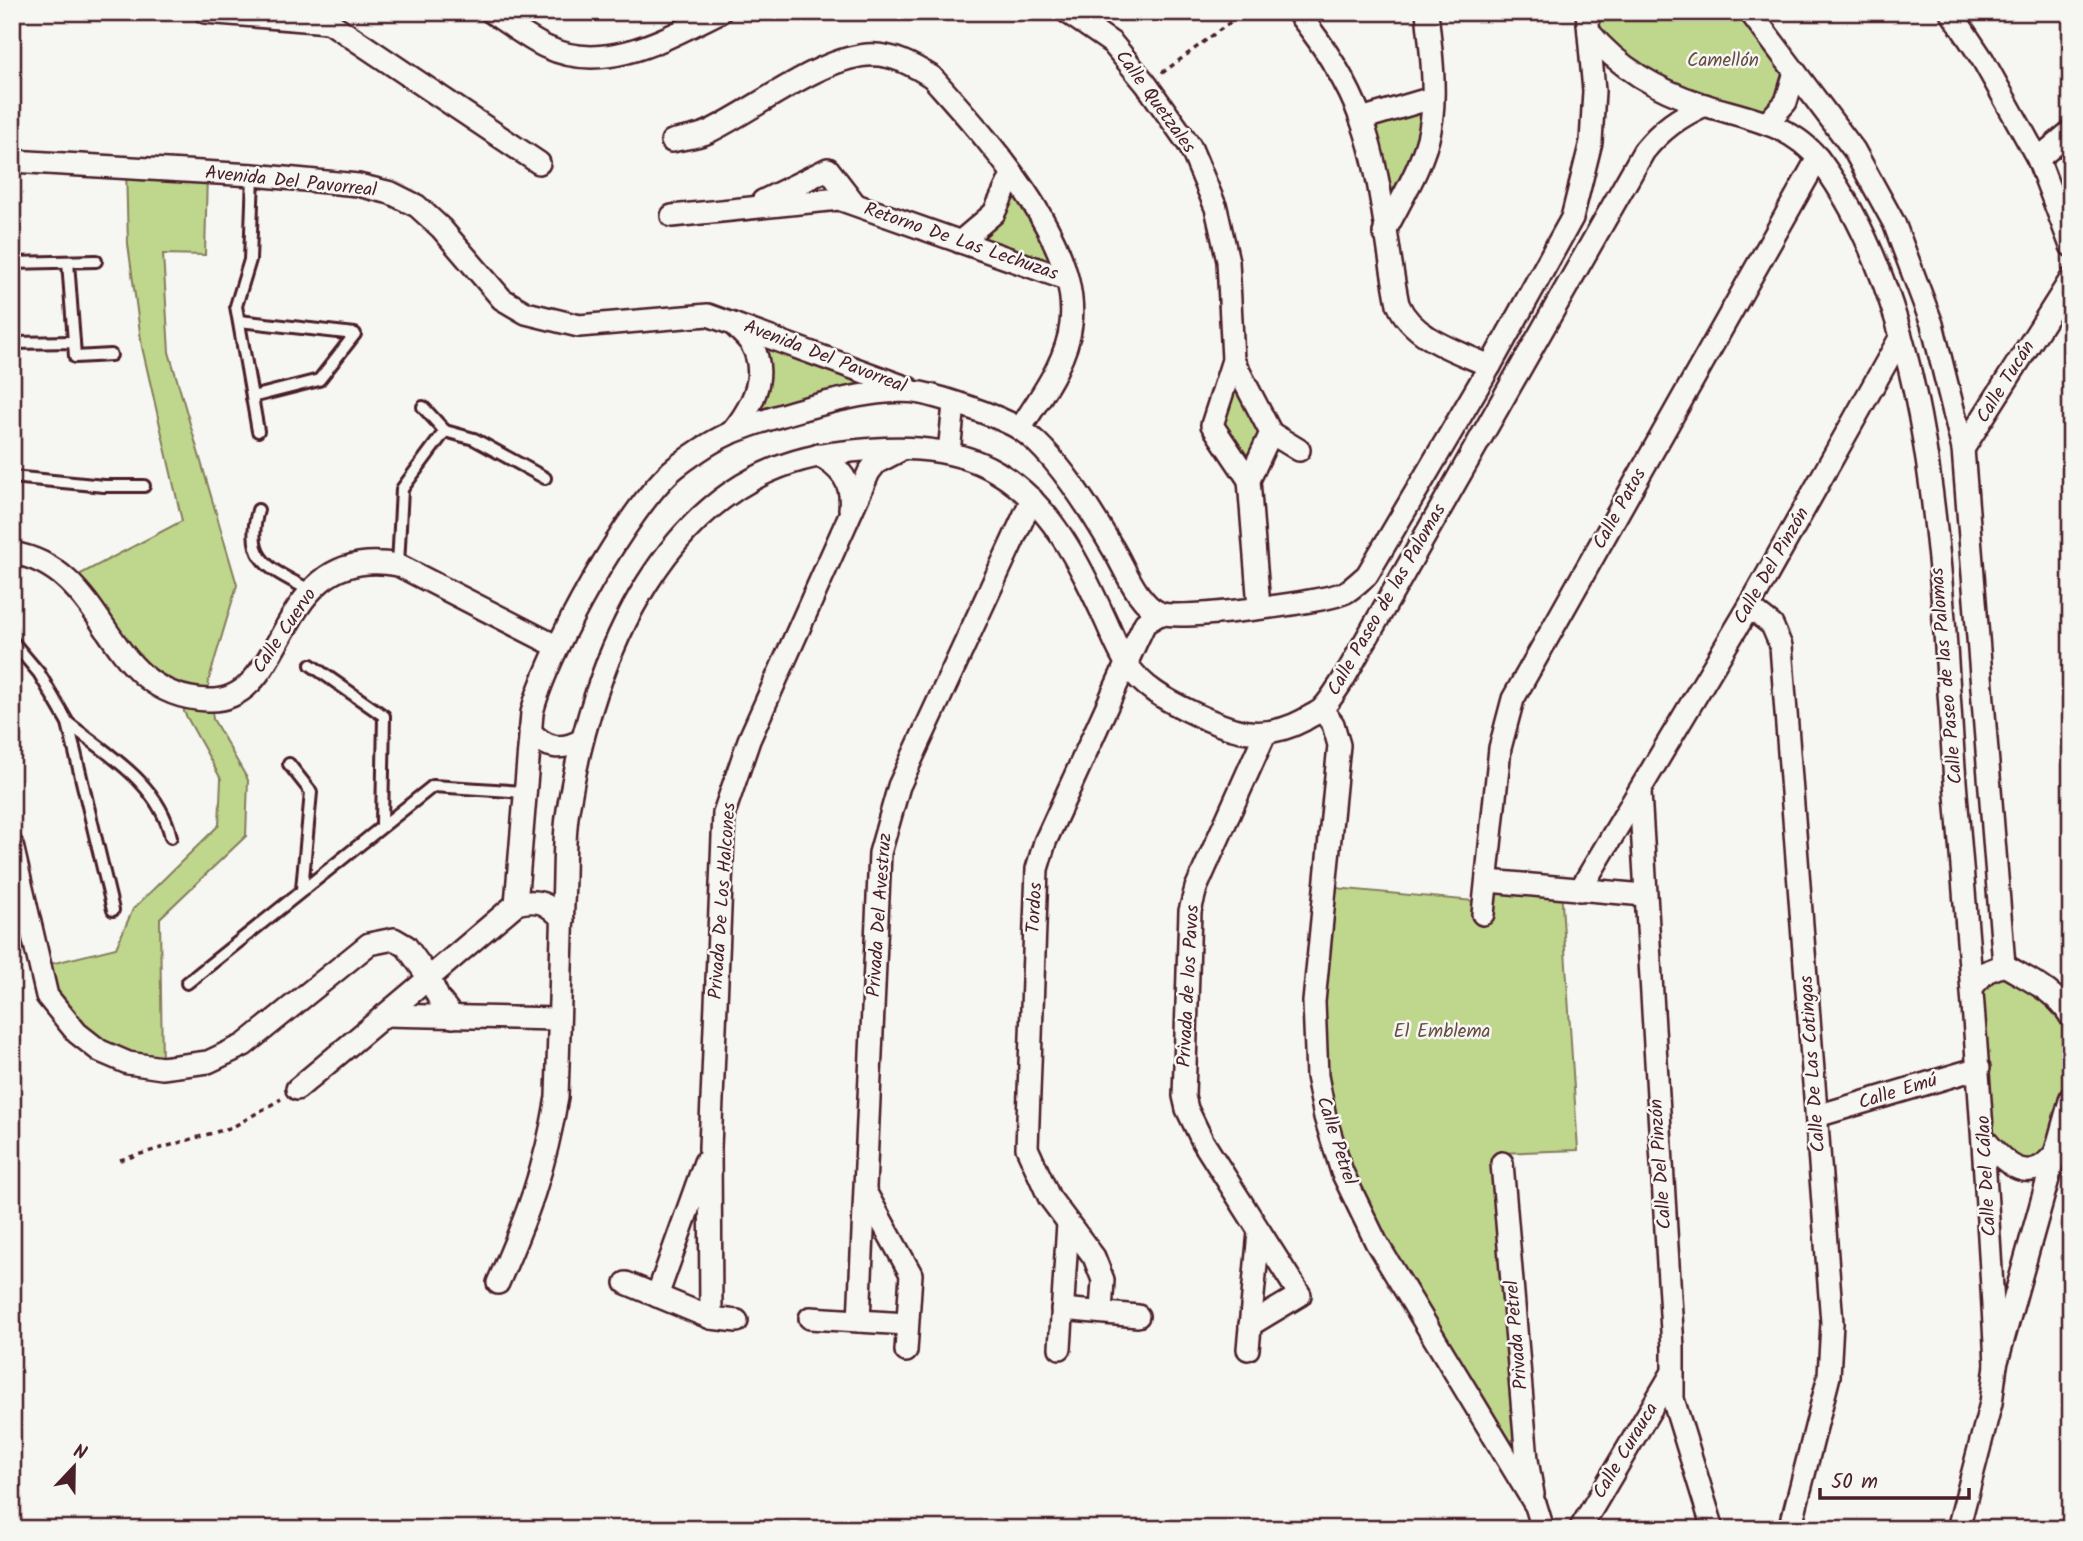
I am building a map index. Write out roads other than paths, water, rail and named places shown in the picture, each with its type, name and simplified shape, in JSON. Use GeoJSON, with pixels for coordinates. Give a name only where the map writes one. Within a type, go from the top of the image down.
{"type":"FeatureCollection","features":[{"type":"Feature","properties":{"kind":"street"},"geometry":{"type":"LineString","coordinates":[[205,12],[321,17],[539,163]]}},
{"type":"Feature","properties":{"kind":"street"},"geometry":{"type":"LineString","coordinates":[[491,12],[547,47],[576,56],[602,57],[630,52],[720,12]]}},
{"type":"Feature","properties":{"kind":"street"},"geometry":{"type":"LineString","coordinates":[[666,38],[684,12]]}},
{"type":"Feature","properties":{"kind":"street","name":"Calle Quetzales"},"geometry":{"type":"LineString","coordinates":[[1067,12],[1112,43],[1146,84],[1190,146],[1216,208],[1227,261],[1233,360],[1212,425],[1249,480]]}},
{"type":"Feature","properties":{"kind":"street"},"geometry":{"type":"LineString","coordinates":[[1088,12],[1112,43]]}},
{"type":"Feature","properties":{"kind":"street"},"geometry":{"type":"LineString","coordinates":[[1297,12],[1318,37],[1361,119],[1376,177],[1398,304],[1404,318],[1417,331],[1490,366]]}},
{"type":"Feature","properties":{"kind":"street"},"geometry":{"type":"LineString","coordinates":[[1384,233],[1421,158],[1430,130],[1432,98],[1427,12]]}},
{"type":"Feature","properties":{"kind":"street","name":"Calle Paseo de las Palomas"},"geometry":{"type":"LineString","coordinates":[[1750,12],[1854,150],[1894,223],[1932,324],[1964,449],[2004,965]]}},
{"type":"Feature","properties":{"kind":"street"},"geometry":{"type":"LineString","coordinates":[[1951,12],[1983,60],[2038,159],[2071,246]]}},
{"type":"Feature","properties":{"kind":"street","name":"Calle Paseo de las Palomas"},"geometry":{"type":"LineString","coordinates":[[1588,22],[1611,58],[1638,78],[1705,105],[1768,122],[1818,158],[1851,208],[1880,271],[1900,338],[1928,460],[1972,987]]}},
{"type":"Feature","properties":{"kind":"street","name":"Calle Paseo de las Palomas"},"geometry":{"type":"LineString","coordinates":[[1160,614],[1185,616],[1317,602],[1346,593],[1367,575],[1490,366],[1572,218],[1584,182],[1591,142],[1594,91],[1588,22]]}},
{"type":"Feature","properties":{"kind":"street"},"geometry":{"type":"LineString","coordinates":[[672,141],[706,134],[838,61],[868,55],[890,57],[913,65],[932,78],[1012,175],[1050,236],[1066,279],[1072,306],[1065,348],[1020,429]]}},
{"type":"Feature","properties":{"kind":"street"},"geometry":{"type":"LineString","coordinates":[[1768,122],[1786,102],[1795,72]]}},
{"type":"Feature","properties":{"kind":"street"},"geometry":{"type":"LineString","coordinates":[[1361,119],[1432,98]]}},
{"type":"Feature","properties":{"kind":"street","name":"Calle Paseo de las Palomas"},"geometry":{"type":"LineString","coordinates":[[498,1283],[539,1186],[557,1097],[567,814],[582,740],[603,677],[631,614],[649,579],[694,522],[743,484],[773,468],[818,455],[908,449],[949,452],[992,469],[1032,499],[1073,552],[1128,666],[1153,692],[1227,729],[1265,734],[1295,724],[1322,710],[1343,680],[1644,151],[1660,131],[1678,117],[1705,105]]}},
{"type":"Feature","properties":{"kind":"street"},"geometry":{"type":"LineString","coordinates":[[2038,159],[2071,131]]}},
{"type":"Feature","properties":{"kind":"street","name":"Calle Patos"},"geometry":{"type":"LineString","coordinates":[[1483,914],[1500,748],[1513,699],[1818,158]]}},
{"type":"Feature","properties":{"kind":"street","name":"Avenida Del Pavorreal"},"geometry":{"type":"LineString","coordinates":[[12,161],[253,175],[358,185],[391,193],[417,206],[441,228],[502,299],[526,313],[579,327],[708,315],[729,320],[920,393]]}},
{"type":"Feature","properties":{"kind":"street","name":"Retorno De Las Lechuzas"},"geometry":{"type":"LineString","coordinates":[[749,208],[828,169],[855,204]]}},
{"type":"Feature","properties":{"kind":"street"},"geometry":{"type":"LineString","coordinates":[[960,242],[994,213],[1012,175]]}},
{"type":"Feature","properties":{"kind":"street","name":"Retorno De Las Lechuzas"},"geometry":{"type":"LineString","coordinates":[[672,216],[820,198],[839,199],[1066,279]]}},
{"type":"Feature","properties":{"kind":"street","name":"Calle Tucán"},"geometry":{"type":"LineString","coordinates":[[1964,449],[2071,279]]}},
{"type":"Feature","properties":{"kind":"street","name":"Avenida Del Pavorreal"},"geometry":{"type":"LineString","coordinates":[[729,320],[752,345],[759,368],[756,395],[749,412],[731,433]]}},
{"type":"Feature","properties":{"kind":"street","name":"Calle Del Pinzón"},"geometry":{"type":"LineString","coordinates":[[1580,890],[1749,607],[1900,338]]}},
{"type":"Feature","properties":{"kind":"street"},"geometry":{"type":"LineString","coordinates":[[1233,360],[1271,433],[1299,450]]}},
{"type":"Feature","properties":{"kind":"street"},"geometry":{"type":"LineString","coordinates":[[516,904],[524,792],[537,687],[556,646],[623,533],[651,493],[674,468],[731,433],[799,412],[877,393],[920,393],[1020,429],[1047,454],[1112,546],[1146,603],[1160,614]]}},
{"type":"Feature","properties":{"kind":"street"},"geometry":{"type":"LineString","coordinates":[[949,452],[954,405]]}},
{"type":"Feature","properties":{"kind":"street"},"geometry":{"type":"LineString","coordinates":[[1259,607],[1249,480],[1271,433]]}},
{"type":"Feature","properties":{"kind":"street","name":"Privada De Los Halcones"},"geometry":{"type":"LineString","coordinates":[[711,1318],[710,1147],[724,813],[749,740],[850,511],[876,463],[908,449]]}},
{"type":"Feature","properties":{"kind":"street"},"geometry":{"type":"LineString","coordinates":[[818,455],[841,470],[850,490],[850,511]]}},
{"type":"Feature","properties":{"kind":"street","name":"Privada Del Avestruz"},"geometry":{"type":"LineString","coordinates":[[859,1321],[880,853],[888,817],[899,786],[1032,499]]}},
{"type":"Feature","properties":{"kind":"street","name":"Calle Cuervo"},"geometry":{"type":"LineString","coordinates":[[12,553],[42,561],[61,573],[77,588],[135,671],[158,688],[184,698],[210,701],[235,694],[259,674],[311,591],[327,573],[352,563],[374,561],[398,565],[556,646]]}},
{"type":"Feature","properties":{"kind":"street","name":"Calle De Las Cotingas"},"geometry":{"type":"LineString","coordinates":[[1749,607],[1772,625],[1780,646],[1818,1116],[1832,1349],[1821,1415],[1790,1529]]}},
{"type":"Feature","properties":{"kind":"street","name":"Tordos"},"geometry":{"type":"LineString","coordinates":[[1101,1312],[1103,1280],[1094,1257],[1049,1197],[1027,1148],[1037,869],[1045,842],[1128,666],[1145,623],[1160,614]]}},
{"type":"Feature","properties":{"kind":"street","name":"Calle Petrel"},"geometry":{"type":"LineString","coordinates":[[1322,710],[1334,724],[1339,745],[1314,1002],[1317,1076],[1325,1117],[1342,1171],[1376,1242],[1536,1506],[1543,1529]]}},
{"type":"Feature","properties":{"kind":"street"},"geometry":{"type":"LineString","coordinates":[[530,731],[538,740],[555,748],[563,748],[582,740]]}},
{"type":"Feature","properties":{"kind":"street","name":"Privada de los Pavos"},"geometry":{"type":"LineString","coordinates":[[1250,1325],[1300,1295],[1198,1134],[1184,1097],[1190,911],[1196,888],[1265,734]]}},
{"type":"Feature","properties":{"kind":"street","name":"Calle Del Pinzón"},"geometry":{"type":"LineString","coordinates":[[1640,792],[1676,1415],[1713,1529]]}},
{"type":"Feature","properties":{"kind":"street"},"geometry":{"type":"LineString","coordinates":[[12,845],[15,871],[47,996],[76,1033],[100,1051],[128,1063],[162,1068],[208,1062],[244,1045],[369,944],[383,939],[394,939],[406,946],[453,1017]]}},
{"type":"Feature","properties":{"kind":"street"},"geometry":{"type":"LineString","coordinates":[[1488,881],[1644,895]]}},
{"type":"Feature","properties":{"kind":"street"},"geometry":{"type":"LineString","coordinates":[[297,1089],[516,904],[540,901],[552,908],[563,920]]}},
{"type":"Feature","properties":{"kind":"street"},"geometry":{"type":"LineString","coordinates":[[1972,987],[1986,972],[2004,965],[2049,991],[2068,1008]]}},
{"type":"Feature","properties":{"kind":"street","name":"Calle Del Cálao"},"geometry":{"type":"LineString","coordinates":[[1972,987],[1986,1141],[1996,1365]]}},
{"type":"Feature","properties":{"kind":"street"},"geometry":{"type":"LineString","coordinates":[[385,1015],[559,1019]]}},
{"type":"Feature","properties":{"kind":"street","name":"Calle Emú"},"geometry":{"type":"LineString","coordinates":[[1818,1116],[1979,1068]]}},
{"type":"Feature","properties":{"kind":"street","name":"Calle Del Cálao"},"geometry":{"type":"LineString","coordinates":[[1958,1529],[1991,1403],[1996,1365],[2071,1097]]}},
{"type":"Feature","properties":{"kind":"street"},"geometry":{"type":"LineString","coordinates":[[1986,1141],[2004,1163],[2033,1170],[2046,1164],[2056,1153]]}},
{"type":"Feature","properties":{"kind":"street","name":"Privada De Los Halcones"},"geometry":{"type":"LineString","coordinates":[[657,1296],[710,1147]]}},
{"type":"Feature","properties":{"kind":"street","name":"Privada Petrel"},"geometry":{"type":"LineString","coordinates":[[1502,1163],[1527,1460],[1536,1506]]}},
{"type":"Feature","properties":{"kind":"street"},"geometry":{"type":"LineString","coordinates":[[866,1194],[911,1274],[906,1351]]}},
{"type":"Feature","properties":{"kind":"street"},"geometry":{"type":"LineString","coordinates":[[1060,1348],[1068,1223]]}},
{"type":"Feature","properties":{"kind":"street"},"geometry":{"type":"LineString","coordinates":[[1248,1349],[1259,1232]]}},
{"type":"Feature","properties":{"kind":"street"},"geometry":{"type":"LineString","coordinates":[[626,1283],[711,1318],[737,1321]]}},
{"type":"Feature","properties":{"kind":"street"},"geometry":{"type":"LineString","coordinates":[[1062,1309],[1138,1316]]}},
{"type":"Feature","properties":{"kind":"street"},"geometry":{"type":"LineString","coordinates":[[810,1318],[907,1324]]}},
{"type":"Feature","properties":{"kind":"street","name":"Calle Curauca"},"geometry":{"type":"LineString","coordinates":[[1580,1529],[1672,1373]]}},
{"type":"Feature","properties":{"kind":"lane"},"geometry":{"type":"LineString","coordinates":[[253,175],[250,260],[236,306],[258,431]]}},
{"type":"Feature","properties":{"kind":"lane"},"geometry":{"type":"LineString","coordinates":[[68,261],[75,357],[111,355]]}},
{"type":"Feature","properties":{"kind":"lane"},"geometry":{"type":"LineString","coordinates":[[12,263],[96,261]]}},
{"type":"Feature","properties":{"kind":"lane"},"geometry":{"type":"LineString","coordinates":[[239,321],[355,334],[319,380],[252,397]]}},
{"type":"Feature","properties":{"kind":"lane"},"geometry":{"type":"LineString","coordinates":[[12,343],[74,342]]}},
{"type":"Feature","properties":{"kind":"lane"},"geometry":{"type":"LineString","coordinates":[[423,407],[445,431],[474,439],[545,478]]}},
{"type":"Feature","properties":{"kind":"lane"},"geometry":{"type":"LineString","coordinates":[[398,565],[402,489],[445,431]]}},
{"type":"Feature","properties":{"kind":"lane"},"geometry":{"type":"LineString","coordinates":[[12,477],[104,486],[144,486]]}},
{"type":"Feature","properties":{"kind":"lane"},"geometry":{"type":"LineString","coordinates":[[258,510],[252,539],[257,557],[270,568],[311,591]]}},
{"type":"Feature","properties":{"kind":"lane"},"geometry":{"type":"LineString","coordinates":[[12,641],[39,673],[68,723],[113,910]]}},
{"type":"Feature","properties":{"kind":"lane"},"geometry":{"type":"LineString","coordinates":[[312,665],[384,716],[382,823]]}},
{"type":"Feature","properties":{"kind":"lane"},"geometry":{"type":"LineString","coordinates":[[68,723],[139,779],[159,803],[171,837]]}},
{"type":"Feature","properties":{"kind":"lane"},"geometry":{"type":"LineString","coordinates":[[289,764],[311,792],[302,888]]}},
{"type":"Feature","properties":{"kind":"lane"},"geometry":{"type":"LineString","coordinates":[[187,984],[382,823],[433,786],[524,792]]}},
{"type":"Feature","properties":{"kind":"park label","name":"Camellón"},"geometry":{"type":"Point","coordinates":[1723,61]}},
{"type":"Feature","properties":{"kind":"park label","name":"El Emblema"},"geometry":{"type":"Point","coordinates":[1442,1032]}}]}
